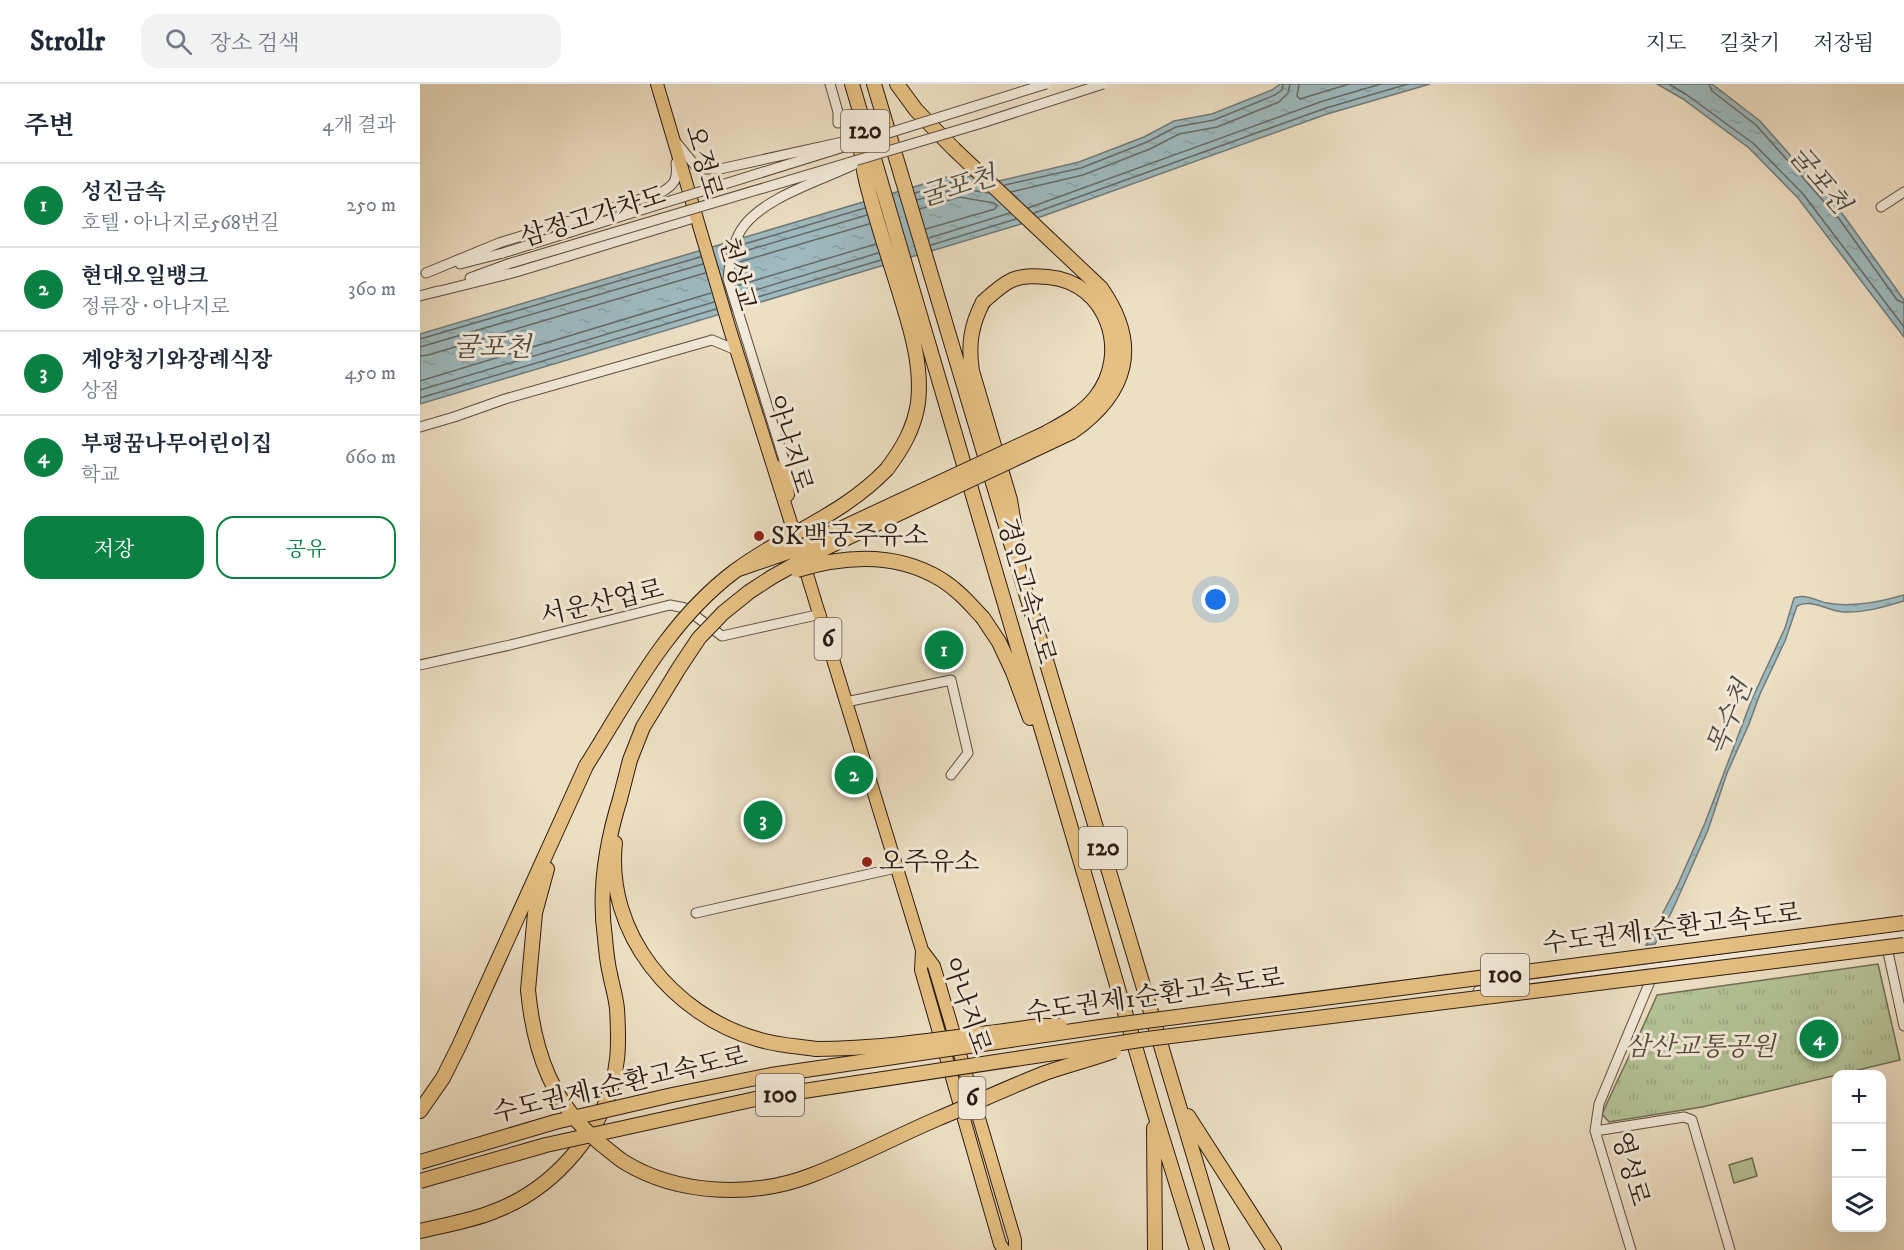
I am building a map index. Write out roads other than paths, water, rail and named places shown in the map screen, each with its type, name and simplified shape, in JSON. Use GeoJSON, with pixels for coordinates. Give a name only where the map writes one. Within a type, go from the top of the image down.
{"type":"FeatureCollection","features":[{"type":"Feature","properties":{"kind":"highway"},"geometry":{"type":"LineString","coordinates":[[420,1111],[443,1078],[459,1046],[586,766],[652,658],[682,619],[711,590],[736,570],[768,549],[839,510],[860,495],[887,469],[901,451],[912,429],[918,403],[919,374],[915,347],[902,276],[873,179],[851,84]]}},
{"type":"Feature","properties":{"kind":"highway","name":"경인고속도로"},"geometry":{"type":"LineString","coordinates":[[874,84],[1222,1250]]}},
{"type":"Feature","properties":{"kind":"highway"},"geometry":{"type":"LineString","coordinates":[[420,1231],[468,1220],[520,1199],[558,1171],[598,1120],[610,1090],[617,1059],[617,1005],[609,971],[604,933],[604,867],[609,835],[630,760],[643,727],[694,646],[723,613],[772,577],[815,553],[1062,438],[1090,420],[1116,388],[1123,368],[1125,348],[1121,324],[1101,288],[954,149],[916,110],[897,84]]}},
{"type":"Feature","properties":{"kind":"highway"},"geometry":{"type":"LineString","coordinates":[[736,570],[797,549],[1047,433],[1083,411],[1096,398],[1105,382],[1112,350],[1111,333],[1107,317],[1094,298],[1078,286],[1057,277],[1033,275],[1013,280],[995,290],[983,302],[970,335],[972,371],[1010,500],[1026,594]]}},
{"type":"Feature","properties":{"kind":"highway","name":"경인고속도로"},"geometry":{"type":"LineString","coordinates":[[902,276],[1051,760],[1197,1250]]}},
{"type":"Feature","properties":{"kind":"highway"},"geometry":{"type":"LineString","coordinates":[[772,577],[836,560],[865,558],[893,560],[921,569],[942,580],[963,596],[983,618],[999,642],[1028,713],[1051,760]]}},
{"type":"Feature","properties":{"kind":"highway"},"geometry":{"type":"LineString","coordinates":[[586,766],[546,871],[535,913],[528,990],[531,1019],[538,1050],[551,1083],[568,1112],[594,1138],[623,1161],[663,1180],[705,1189],[738,1190],[776,1185],[810,1176],[1046,1073],[1147,1039]]}},
{"type":"Feature","properties":{"kind":"highway"},"geometry":{"type":"LineString","coordinates":[[620,799],[614,850],[616,883],[623,915],[635,943],[650,966],[672,990],[698,1012],[728,1028],[755,1039],[780,1045],[846,1049],[1041,1026],[1107,1026]]}},
{"type":"Feature","properties":{"kind":"highway","name":"수도권제1순환고속도로"},"geometry":{"type":"LineString","coordinates":[[420,1162],[555,1122],[771,1075],[1107,1026],[1904,923]]}},
{"type":"Feature","properties":{"kind":"highway","name":"수도권제1순환고속도로"},"geometry":{"type":"LineString","coordinates":[[420,1181],[546,1145],[764,1097],[1147,1039],[1904,945]]}},
{"type":"Feature","properties":{"kind":"highway","name":"경인고속도로"},"geometry":{"type":"LineString","coordinates":[[1179,1103],[1274,1250]]}},
{"type":"Feature","properties":{"kind":"highway","name":"경인고속도로"},"geometry":{"type":"LineString","coordinates":[[1154,1111],[1155,1250]]}},
{"type":"Feature","properties":{"kind":"main road","name":"오정로"},"geometry":{"type":"LineString","coordinates":[[657,84],[696,218]]}},
{"type":"Feature","properties":{"kind":"main road","name":"천상교"},"geometry":{"type":"LineString","coordinates":[[696,218],[730,330]]}},
{"type":"Feature","properties":{"kind":"main road","name":"아나지로"},"geometry":{"type":"LineString","coordinates":[[730,330],[922,950],[934,966],[1015,1240],[1014,1250]]}},
{"type":"Feature","properties":{"kind":"main road"},"geometry":{"type":"LineString","coordinates":[[784,460],[791,523]]}},
{"type":"Feature","properties":{"kind":"main road","name":"아나지로"},"geometry":{"type":"LineString","coordinates":[[922,950],[921,970],[1000,1244],[1005,1250]]}},
{"type":"Feature","properties":{"kind":"street"},"geometry":{"type":"LineString","coordinates":[[830,84],[838,112],[838,123]]}},
{"type":"Feature","properties":{"kind":"street","name":"삼정고가차도"},"geometry":{"type":"LineString","coordinates":[[423,273],[503,253],[1046,84]]}},
{"type":"Feature","properties":{"kind":"street","name":"삼정고가차도"},"geometry":{"type":"LineString","coordinates":[[432,293],[508,264],[982,123],[1102,84]]}},
{"type":"Feature","properties":{"kind":"street"},"geometry":{"type":"LineString","coordinates":[[673,139],[698,169],[720,168],[848,140],[876,138]]}},
{"type":"Feature","properties":{"kind":"street"},"geometry":{"type":"LineString","coordinates":[[423,273],[499,243],[660,193],[673,186],[677,176],[673,139]]}},
{"type":"Feature","properties":{"kind":"street"},"geometry":{"type":"LineString","coordinates":[[784,460],[728,279],[731,254],[741,231],[753,215],[776,200],[879,153]]}},
{"type":"Feature","properties":{"kind":"street"},"geometry":{"type":"LineString","coordinates":[[1881,207],[1904,192]]}},
{"type":"Feature","properties":{"kind":"street"},"geometry":{"type":"LineString","coordinates":[[420,296],[516,272],[696,218]]}},
{"type":"Feature","properties":{"kind":"street"},"geometry":{"type":"LineString","coordinates":[[420,427],[505,399],[712,340],[736,350]]}},
{"type":"Feature","properties":{"kind":"street","name":"서운산업로"},"geometry":{"type":"LineString","coordinates":[[420,665],[670,606],[685,608],[722,636],[820,615]]}},
{"type":"Feature","properties":{"kind":"street"},"geometry":{"type":"LineString","coordinates":[[846,702],[951,680],[968,753],[951,775]]}},
{"type":"Feature","properties":{"kind":"street"},"geometry":{"type":"LineString","coordinates":[[696,913],[896,868]]}},
{"type":"Feature","properties":{"kind":"street"},"geometry":{"type":"LineString","coordinates":[[1452,995],[1904,935]]}},
{"type":"Feature","properties":{"kind":"street"},"geometry":{"type":"LineString","coordinates":[[1885,937],[1904,1026]]}},
{"type":"Feature","properties":{"kind":"street","name":"영성로"},"geometry":{"type":"LineString","coordinates":[[1631,1250],[1595,1131],[1599,1104],[1656,967]]}},
{"type":"Feature","properties":{"kind":"street"},"geometry":{"type":"LineString","coordinates":[[1595,1131],[1684,1117],[1692,1120],[1730,1250]]}},
{"type":"Feature","properties":{"kind":"water","name":"굴포천"},"geometry":{"type":"Polygon","coordinates":[[[1280,84],[1430,84],[1327,114],[1018,225],[420,404],[420,334],[957,174],[999,181],[1079,162],[1144,137],[1174,121],[1212,114],[1272,90],[1280,84]]]}},
{"type":"Feature","properties":{"kind":"water","name":"굴포천"},"geometry":{"type":"Polygon","coordinates":[[[1657,84],[1712,84],[1760,121],[1844,216],[1904,300],[1904,337],[1798,198],[1749,148],[1683,99],[1657,84]]]}},
{"type":"Feature","properties":{"kind":"water","name":"목수천"},"geometry":{"type":"Polygon","coordinates":[[[1904,595],[1904,601],[1859,612],[1837,611],[1808,603],[1797,606],[1785,641],[1727,773],[1708,830],[1673,909],[1655,944],[1646,945],[1678,884],[1705,823],[1752,699],[1785,628],[1794,598],[1806,597],[1827,603],[1856,605],[1904,595]]]}},
{"type":"Feature","properties":{"kind":"place","name":"SK백궁주유소"},"geometry":{"type":"Point","coordinates":[759,536]}},
{"type":"Feature","properties":{"kind":"place","name":"성진금속"},"geometry":{"type":"Point","coordinates":[944,650]}},
{"type":"Feature","properties":{"kind":"place","name":"현대오일뱅크"},"geometry":{"type":"Point","coordinates":[854,775]}},
{"type":"Feature","properties":{"kind":"place","name":"계양청기와장례식장"},"geometry":{"type":"Point","coordinates":[763,820]}},
{"type":"Feature","properties":{"kind":"place","name":"오주유소"},"geometry":{"type":"Point","coordinates":[867,862]}},
{"type":"Feature","properties":{"kind":"place","name":"부평꿈나무어린이집"},"geometry":{"type":"Point","coordinates":[1819,1039]}},
{"type":"Feature","properties":{"kind":"park label","name":"삼산교통공원"},"geometry":{"type":"Point","coordinates":[1700,1047]}}]}
